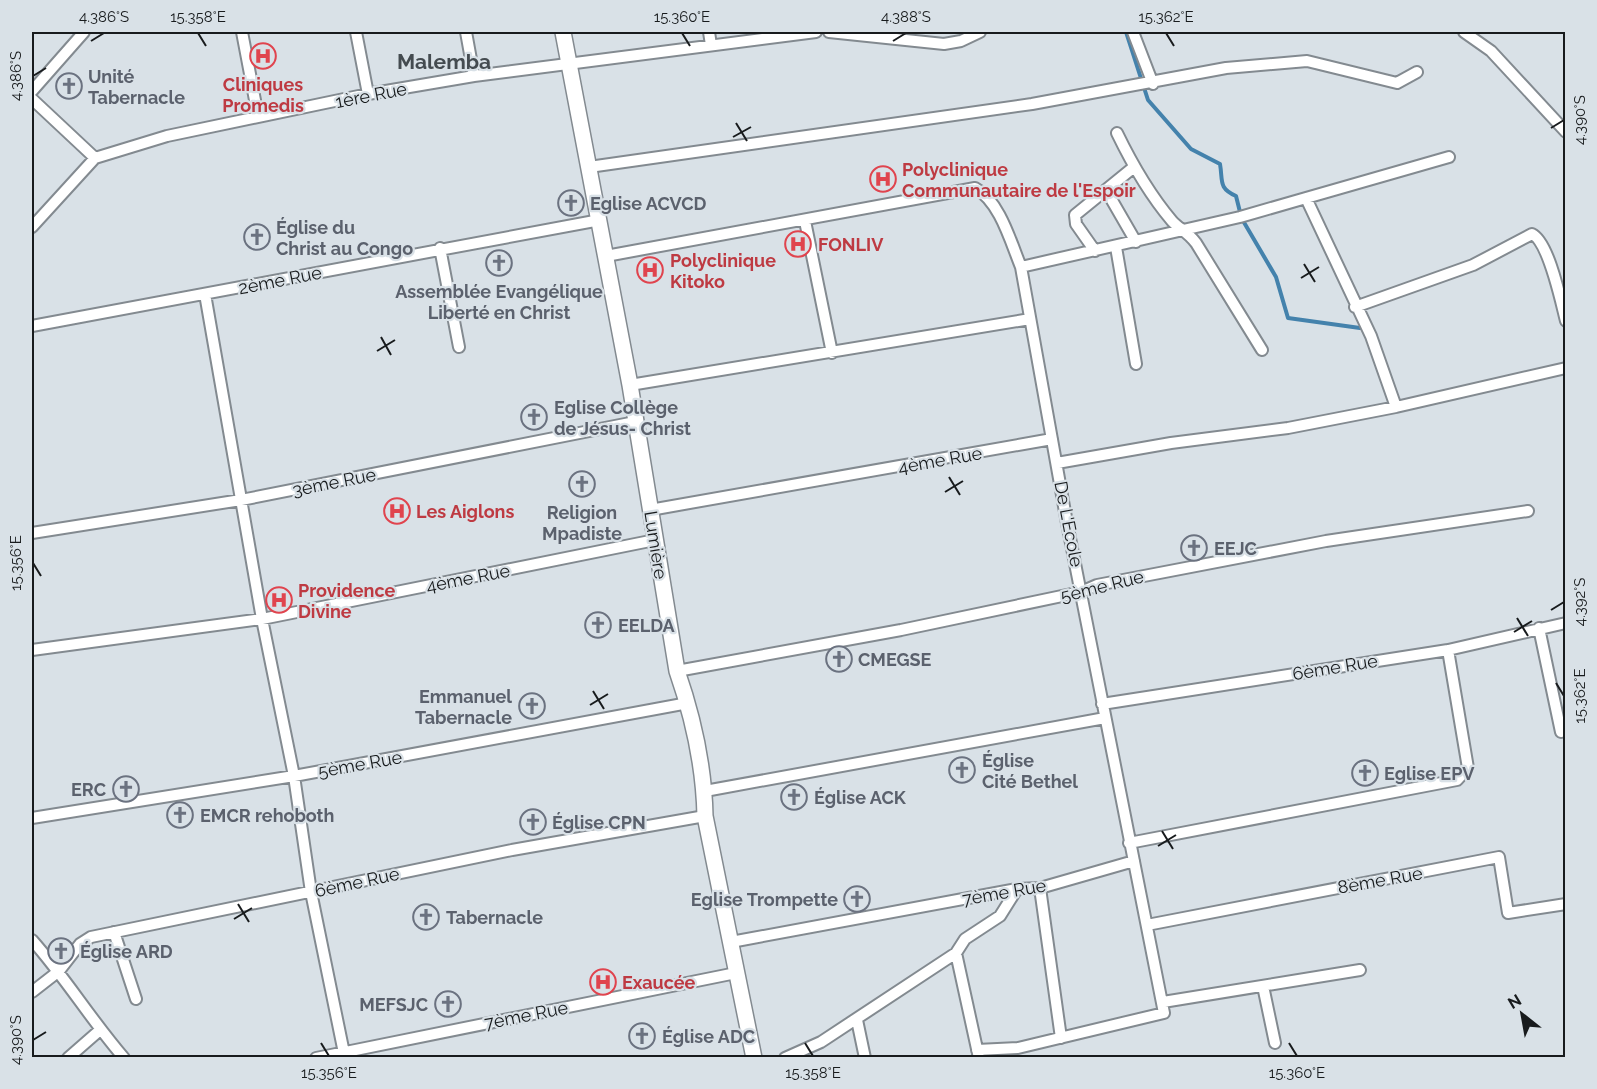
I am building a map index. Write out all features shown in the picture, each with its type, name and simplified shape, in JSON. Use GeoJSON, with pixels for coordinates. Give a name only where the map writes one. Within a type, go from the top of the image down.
{"type":"FeatureCollection","features":[{"type":"Feature","properties":{"kind":"street"},"geometry":{"type":"LineString","coordinates":[[32,91],[84,32]]}},
{"type":"Feature","properties":{"kind":"street"},"geometry":{"type":"LineString","coordinates":[[242,32],[258,117]]}},
{"type":"Feature","properties":{"kind":"street"},"geometry":{"type":"LineString","coordinates":[[356,32],[368,94]]}},
{"type":"Feature","properties":{"kind":"street"},"geometry":{"type":"LineString","coordinates":[[466,32],[474,76]]}},
{"type":"Feature","properties":{"kind":"street","name":"Lumière"},"geometry":{"type":"LineString","coordinates":[[563,32],[630,385],[677,671],[688,703],[705,791],[705,816],[754,1058]]}},
{"type":"Feature","properties":{"kind":"street"},"geometry":{"type":"LineString","coordinates":[[709,32],[711,45]]}},
{"type":"Feature","properties":{"kind":"street","name":"1ère Rue"},"geometry":{"type":"LineString","coordinates":[[95,158],[167,136],[368,94],[569,62],[816,32]]}},
{"type":"Feature","properties":{"kind":"street"},"geometry":{"type":"LineString","coordinates":[[829,32],[944,44],[961,41],[980,32]]}},
{"type":"Feature","properties":{"kind":"street"},"geometry":{"type":"LineString","coordinates":[[1133,32],[1153,84]]}},
{"type":"Feature","properties":{"kind":"street"},"geometry":{"type":"LineString","coordinates":[[1464,32],[1491,51],[1566,132]]}},
{"type":"Feature","properties":{"kind":"street"},"geometry":{"type":"LineString","coordinates":[[589,167],[1153,84],[1226,68],[1307,61],[1397,83],[1417,72]]}},
{"type":"Feature","properties":{"kind":"street"},"geometry":{"type":"LineString","coordinates":[[32,99],[95,158],[32,227]]}},
{"type":"Feature","properties":{"kind":"street"},"geometry":{"type":"LineString","coordinates":[[1117,134],[1134,167],[1174,224],[1186,229],[1262,350]]}},
{"type":"Feature","properties":{"kind":"street"},"geometry":{"type":"LineString","coordinates":[[1021,267],[1136,242],[1306,198],[1449,157]]}},
{"type":"Feature","properties":{"kind":"street"},"geometry":{"type":"LineString","coordinates":[[1095,251],[1074,219],[1075,215],[1134,167]]}},
{"type":"Feature","properties":{"kind":"street","name":"De L'Ecole"},"geometry":{"type":"LineString","coordinates":[[805,221],[975,188],[995,208],[1021,267],[1102,704],[1163,1008]]}},
{"type":"Feature","properties":{"kind":"street"},"geometry":{"type":"LineString","coordinates":[[1106,190],[1136,242]]}},
{"type":"Feature","properties":{"kind":"street"},"geometry":{"type":"LineString","coordinates":[[1306,198],[1355,307],[1371,336],[1396,407]]}},
{"type":"Feature","properties":{"kind":"street","name":"2ème Rue"},"geometry":{"type":"LineString","coordinates":[[32,326],[440,248],[600,220]]}},
{"type":"Feature","properties":{"kind":"street"},"geometry":{"type":"LineString","coordinates":[[606,256],[805,221],[832,352]]}},
{"type":"Feature","properties":{"kind":"street"},"geometry":{"type":"LineString","coordinates":[[1355,307],[1473,265],[1532,234],[1537,237],[1551,268],[1566,321]]}},
{"type":"Feature","properties":{"kind":"street"},"geometry":{"type":"LineString","coordinates":[[1116,247],[1136,364]]}},
{"type":"Feature","properties":{"kind":"street"},"geometry":{"type":"LineString","coordinates":[[440,248],[459,347]]}},
{"type":"Feature","properties":{"kind":"street"},"geometry":{"type":"LineString","coordinates":[[206,294],[261,619],[294,776],[311,892],[345,1055]]}},
{"type":"Feature","properties":{"kind":"street"},"geometry":{"type":"LineString","coordinates":[[630,385],[1030,319]]}},
{"type":"Feature","properties":{"kind":"street"},"geometry":{"type":"LineString","coordinates":[[1057,463],[1171,443],[1288,428],[1396,407],[1566,368]]}},
{"type":"Feature","properties":{"kind":"street","name":"3ème Rue"},"geometry":{"type":"LineString","coordinates":[[32,533],[242,500],[635,422]]}},
{"type":"Feature","properties":{"kind":"street","name":"4ème Rue"},"geometry":{"type":"LineString","coordinates":[[650,510],[1053,439]]}},
{"type":"Feature","properties":{"kind":"street","name":"5ème Rue"},"geometry":{"type":"LineString","coordinates":[[677,671],[901,630],[1081,592],[1097,585],[1326,541],[1528,511]]}},
{"type":"Feature","properties":{"kind":"street","name":"4ème Rue"},"geometry":{"type":"LineString","coordinates":[[32,650],[261,619],[655,540]]}},
{"type":"Feature","properties":{"kind":"street","name":"6ème Rue"},"geometry":{"type":"LineString","coordinates":[[1102,704],[1448,650],[1566,623]]}},
{"type":"Feature","properties":{"kind":"street"},"geometry":{"type":"LineString","coordinates":[[1539,628],[1561,732]]}},
{"type":"Feature","properties":{"kind":"street"},"geometry":{"type":"LineString","coordinates":[[1129,843],[1457,780],[1465,775],[1468,768],[1448,650]]}},
{"type":"Feature","properties":{"kind":"street","name":"5ème Rue"},"geometry":{"type":"LineString","coordinates":[[32,818],[294,776],[688,703]]}},
{"type":"Feature","properties":{"kind":"street"},"geometry":{"type":"LineString","coordinates":[[705,791],[1105,718]]}},
{"type":"Feature","properties":{"kind":"street","name":"6ème Rue"},"geometry":{"type":"LineString","coordinates":[[32,992],[59,971],[80,944],[91,937],[512,850],[705,816]]}},
{"type":"Feature","properties":{"kind":"street","name":"8ème Rue"},"geometry":{"type":"LineString","coordinates":[[1148,925],[1499,857],[1508,913],[1519,914],[1566,904]]}},
{"type":"Feature","properties":{"kind":"street","name":"7ème Rue"},"geometry":{"type":"LineString","coordinates":[[731,942],[1017,889],[1040,888],[1134,861]]}},
{"type":"Feature","properties":{"kind":"street"},"geometry":{"type":"LineString","coordinates":[[1040,888],[1061,1038]]}},
{"type":"Feature","properties":{"kind":"street"},"geometry":{"type":"LineString","coordinates":[[785,1058],[812,1047],[857,1020],[956,953],[965,939],[1000,916],[1017,889]]}},
{"type":"Feature","properties":{"kind":"street"},"geometry":{"type":"LineString","coordinates":[[114,932],[136,999]]}},
{"type":"Feature","properties":{"kind":"street"},"geometry":{"type":"LineString","coordinates":[[32,940],[59,971],[100,1030],[124,1058]]}},
{"type":"Feature","properties":{"kind":"street"},"geometry":{"type":"LineString","coordinates":[[956,953],[978,1054],[1061,1038],[1163,1008],[1263,986],[1360,970]]}},
{"type":"Feature","properties":{"kind":"street","name":"7ème Rue"},"geometry":{"type":"LineString","coordinates":[[316,1058],[345,1055],[736,973]]}},
{"type":"Feature","properties":{"kind":"street"},"geometry":{"type":"LineString","coordinates":[[1263,986],[1275,1043]]}},
{"type":"Feature","properties":{"kind":"street"},"geometry":{"type":"LineString","coordinates":[[857,1020],[865,1058]]}},
{"type":"Feature","properties":{"kind":"street"},"geometry":{"type":"LineString","coordinates":[[68,1058],[100,1030]]}},
{"type":"Feature","properties":{"kind":"waterway"},"geometry":{"type":"LineString","coordinates":[[1126,32],[1148,100],[1191,149],[1220,164],[1224,187],[1236,196],[1240,212]]}},
{"type":"Feature","properties":{"kind":"waterway"},"geometry":{"type":"LineString","coordinates":[[1242,219],[1276,277],[1288,318],[1360,328]]}},
{"type":"Feature","properties":{"kind":"place","name":"Cliniques Promedis"},"geometry":{"type":"Point","coordinates":[263,56]}},
{"type":"Feature","properties":{"kind":"place","name":"Unité Tabernacle"},"geometry":{"type":"Point","coordinates":[69,86]}},
{"type":"Feature","properties":{"kind":"place","name":"Polyclinique Communautaire de l'Espoir"},"geometry":{"type":"Point","coordinates":[883,179]}},
{"type":"Feature","properties":{"kind":"place","name":"Eglise ACVCD"},"geometry":{"type":"Point","coordinates":[571,203]}},
{"type":"Feature","properties":{"kind":"place","name":"Église du Christ au Congo"},"geometry":{"type":"Point","coordinates":[257,237]}},
{"type":"Feature","properties":{"kind":"place","name":"FONLIV"},"geometry":{"type":"Point","coordinates":[798,244]}},
{"type":"Feature","properties":{"kind":"place","name":"Assemblée Evangélique Liberté en Christ"},"geometry":{"type":"Point","coordinates":[499,263]}},
{"type":"Feature","properties":{"kind":"place","name":"Polyclinique Kitoko"},"geometry":{"type":"Point","coordinates":[650,270]}},
{"type":"Feature","properties":{"kind":"place","name":"Eglise Collège de Jésus- Christ"},"geometry":{"type":"Point","coordinates":[534,417]}},
{"type":"Feature","properties":{"kind":"place","name":"Religion Mpadiste"},"geometry":{"type":"Point","coordinates":[582,484]}},
{"type":"Feature","properties":{"kind":"place","name":"Les Aiglons"},"geometry":{"type":"Point","coordinates":[397,511]}},
{"type":"Feature","properties":{"kind":"place","name":"EEJC"},"geometry":{"type":"Point","coordinates":[1194,548]}},
{"type":"Feature","properties":{"kind":"place","name":"Providence Divine"},"geometry":{"type":"Point","coordinates":[279,600]}},
{"type":"Feature","properties":{"kind":"place","name":"EELDA"},"geometry":{"type":"Point","coordinates":[598,625]}},
{"type":"Feature","properties":{"kind":"place","name":"CMEGSE"},"geometry":{"type":"Point","coordinates":[839,659]}},
{"type":"Feature","properties":{"kind":"place","name":"Emmanuel Tabernacle"},"geometry":{"type":"Point","coordinates":[532,706]}},
{"type":"Feature","properties":{"kind":"place","name":"Église Cité Bethel"},"geometry":{"type":"Point","coordinates":[962,770]}},
{"type":"Feature","properties":{"kind":"place","name":"Eglise EPV"},"geometry":{"type":"Point","coordinates":[1365,773]}},
{"type":"Feature","properties":{"kind":"place","name":"ERC"},"geometry":{"type":"Point","coordinates":[126,789]}},
{"type":"Feature","properties":{"kind":"place","name":"Église ACK"},"geometry":{"type":"Point","coordinates":[794,797]}},
{"type":"Feature","properties":{"kind":"place","name":"EMCR rehoboth"},"geometry":{"type":"Point","coordinates":[180,815]}},
{"type":"Feature","properties":{"kind":"place","name":"Église CPN"},"geometry":{"type":"Point","coordinates":[533,822]}},
{"type":"Feature","properties":{"kind":"place","name":"Eglise Trompette"},"geometry":{"type":"Point","coordinates":[857,899]}},
{"type":"Feature","properties":{"kind":"place","name":"Tabernacle"},"geometry":{"type":"Point","coordinates":[426,917]}},
{"type":"Feature","properties":{"kind":"place","name":"Église ARD"},"geometry":{"type":"Point","coordinates":[61,951]}},
{"type":"Feature","properties":{"kind":"place","name":"Exaucée"},"geometry":{"type":"Point","coordinates":[603,982]}},
{"type":"Feature","properties":{"kind":"place","name":"MEFSJC"},"geometry":{"type":"Point","coordinates":[448,1004]}},
{"type":"Feature","properties":{"kind":"place","name":"Église ADC"},"geometry":{"type":"Point","coordinates":[642,1036]}},
{"type":"Feature","properties":{"kind":"district","name":"Malemba"},"geometry":{"type":"Point","coordinates":[444,61]}}]}
